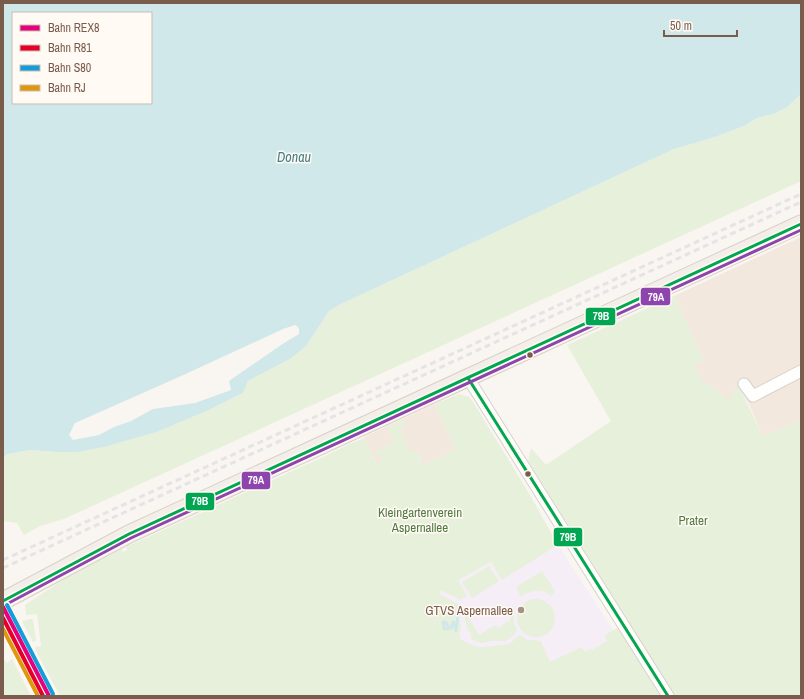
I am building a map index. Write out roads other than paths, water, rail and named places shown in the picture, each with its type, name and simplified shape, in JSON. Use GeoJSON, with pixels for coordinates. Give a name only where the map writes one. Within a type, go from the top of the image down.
{"type":"FeatureCollection","features":[{"type":"Feature","properties":{"kind":"main road"},"geometry":{"type":"LineString","coordinates":[[3,601],[129,534],[801,224]]}},
{"type":"Feature","properties":{"kind":"street"},"geometry":{"type":"LineString","coordinates":[[744,384],[752,396],[801,371]]}},
{"type":"Feature","properties":{"kind":"street"},"geometry":{"type":"LineString","coordinates":[[468,378],[668,696]]}},
{"type":"Feature","properties":{"kind":"water","name":"Donau"},"geometry":{"type":"Polygon","coordinates":[[[3,3],[801,3],[801,94],[786,108],[773,114],[757,118],[744,126],[715,137],[674,149],[341,304],[329,311],[306,346],[290,359],[248,381],[243,393],[211,409],[157,432],[104,447],[78,452],[30,450],[8,454],[3,457],[3,3]],[[295,325],[283,329],[75,423],[69,435],[73,440],[99,435],[114,427],[131,421],[153,409],[195,403],[231,390],[229,381],[299,334],[299,328],[295,325]]]}},
{"type":"Feature","properties":{"kind":"waterway"},"geometry":{"type":"LineString","coordinates":[[451,616],[447,612],[450,609],[454,611],[455,615],[457,613]]}},
{"type":"Feature","properties":{"kind":"waterway"},"geometry":{"type":"LineString","coordinates":[[455,625],[456,631],[458,614]]}},
{"type":"Feature","properties":{"kind":"waterway"},"geometry":{"type":"LineString","coordinates":[[448,627],[446,622],[443,622],[444,629],[451,628],[453,622],[455,624],[453,626],[454,624]]}},
{"type":"Feature","properties":{"kind":"railway"},"geometry":{"type":"LineString","coordinates":[[3,560],[801,194]]}},
{"type":"Feature","properties":{"kind":"railway"},"geometry":{"type":"LineString","coordinates":[[3,568],[801,202]]}},
{"type":"Feature","properties":{"kind":"rail line","name":"S80"},"geometry":{"type":"LineString","coordinates":[[7,605],[53,694]]}},
{"type":"Feature","properties":{"kind":"rail line","name":"REX8"},"geometry":{"type":"LineString","coordinates":[[3,607],[49,696]]}},
{"type":"Feature","properties":{"kind":"rail line","name":"R81"},"geometry":{"type":"LineString","coordinates":[[3,618],[43,696]]}},
{"type":"Feature","properties":{"kind":"rail line","name":"RJ"},"geometry":{"type":"LineString","coordinates":[[3,629],[38,696]]}},
{"type":"Feature","properties":{"kind":"place","name":"GTVS Aspernallee"},"geometry":{"type":"Point","coordinates":[521,610]}},
{"type":"Feature","properties":{"kind":"park label","name":"Kleingartenverein Aspernallee"},"geometry":{"type":"Point","coordinates":[420,520]}},
{"type":"Feature","properties":{"kind":"park label","name":"Prater"},"geometry":{"type":"Point","coordinates":[693,520]}}]}
